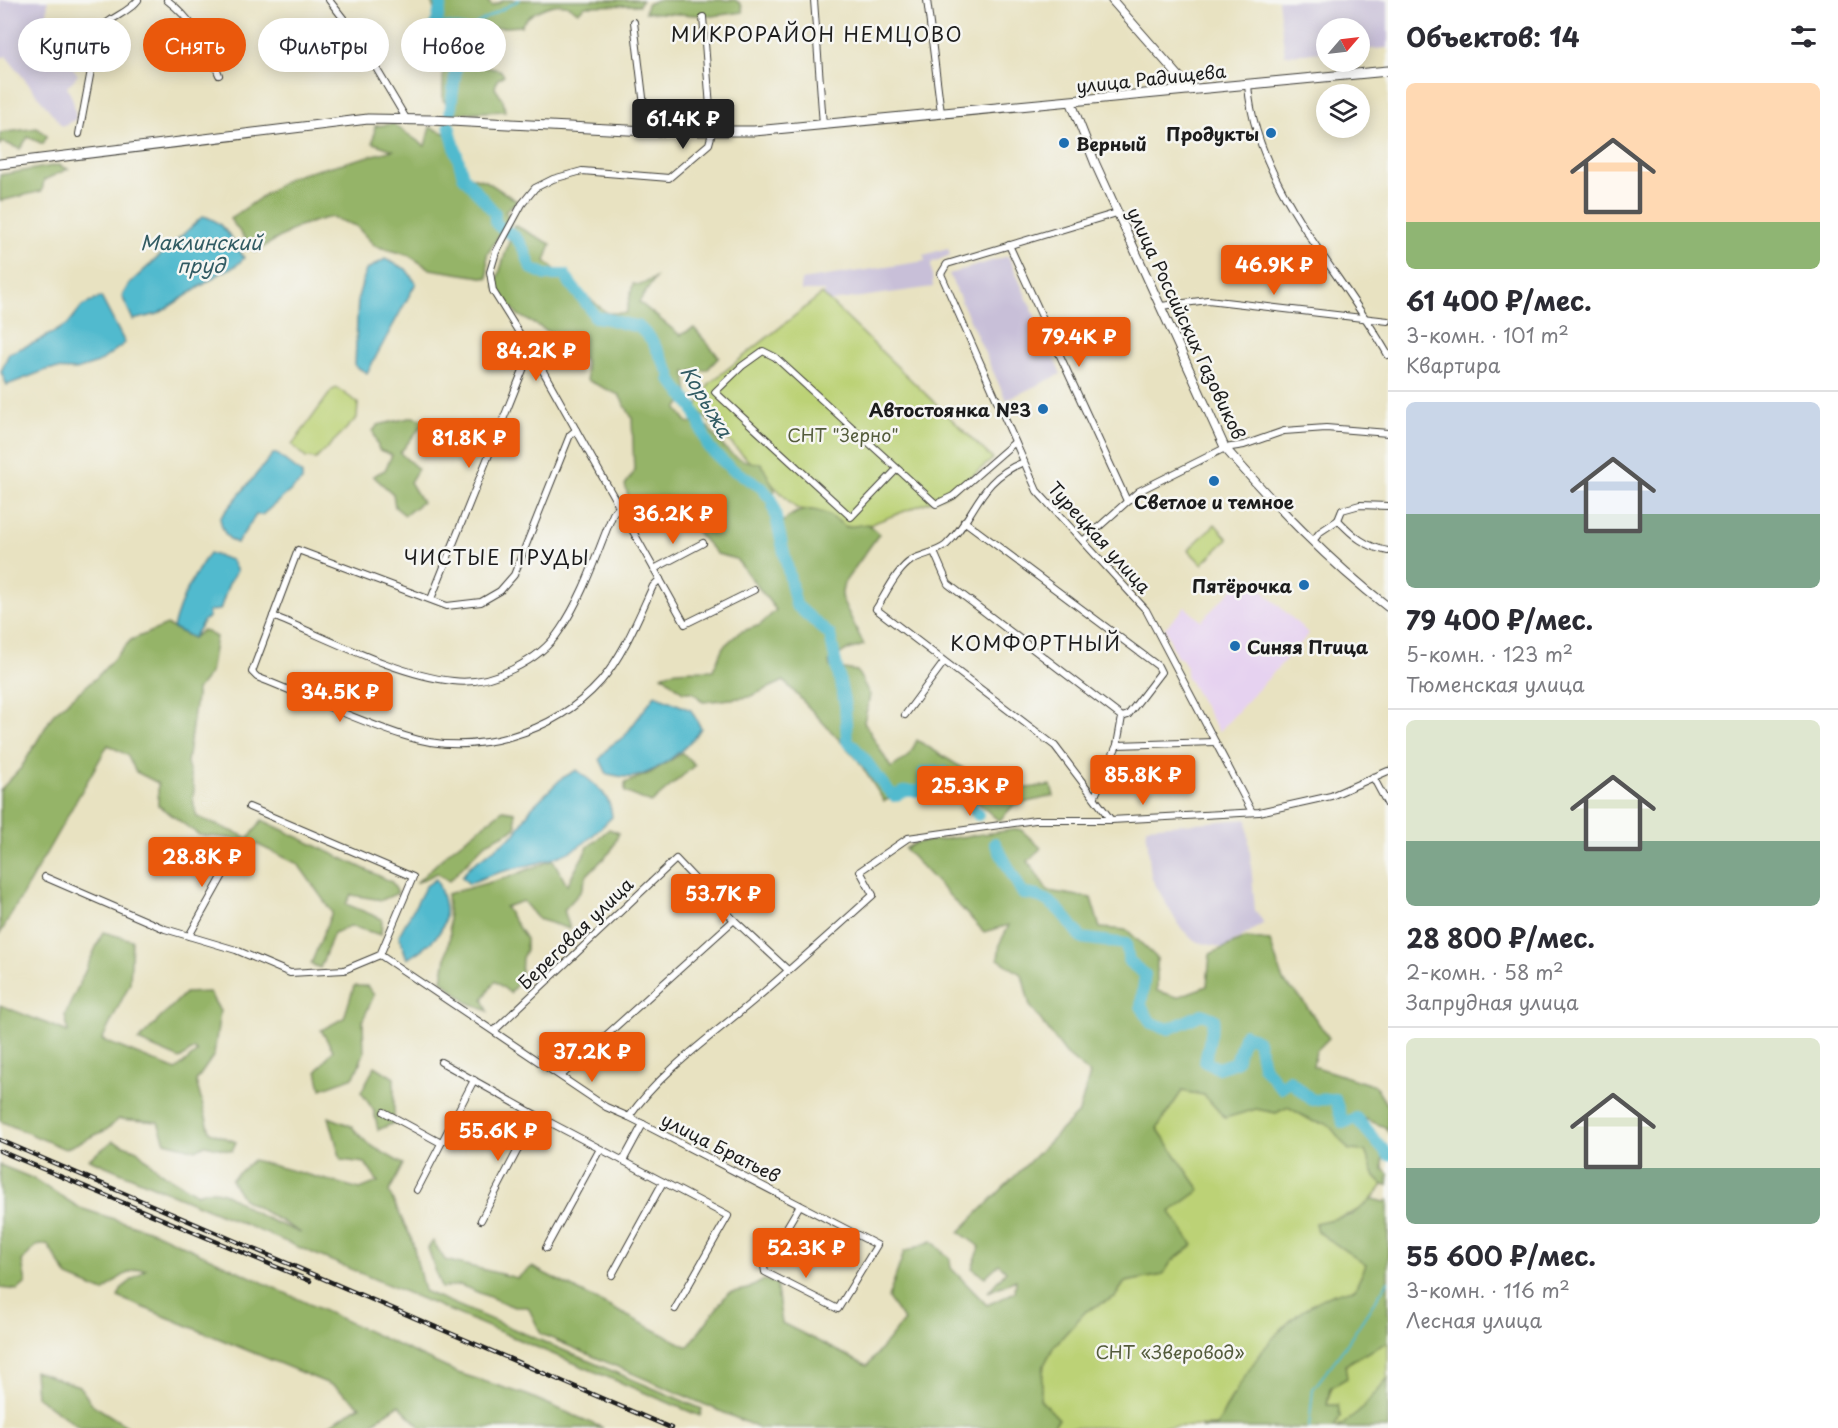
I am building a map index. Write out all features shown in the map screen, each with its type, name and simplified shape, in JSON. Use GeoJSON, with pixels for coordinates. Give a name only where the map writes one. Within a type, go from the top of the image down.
{"type":"FeatureCollection","features":[{"type":"Feature","properties":{"kind":"main road","name":"улица Радищева"},"geometry":{"type":"LineString","coordinates":[[0,165],[368,120],[712,133],[823,125],[1388,71]]}},
{"type":"Feature","properties":{"kind":"main road","name":"улица Российских Газовиков"},"geometry":{"type":"LineString","coordinates":[[1071,102],[1117,213],[1226,448],[1258,485],[1313,541],[1388,607]]}},
{"type":"Feature","properties":{"kind":"street"},"geometry":{"type":"LineString","coordinates":[[79,134],[101,26],[126,12],[138,0]]}},
{"type":"Feature","properties":{"kind":"street"},"geometry":{"type":"LineString","coordinates":[[167,0],[194,26],[211,53],[219,75]]}},
{"type":"Feature","properties":{"kind":"street"},"geometry":{"type":"LineString","coordinates":[[329,0],[357,36],[407,120]]}},
{"type":"Feature","properties":{"kind":"street"},"geometry":{"type":"LineString","coordinates":[[814,0],[823,125]]}},
{"type":"Feature","properties":{"kind":"street"},"geometry":{"type":"LineString","coordinates":[[927,0],[941,113]]}},
{"type":"Feature","properties":{"kind":"street"},"geometry":{"type":"LineString","coordinates":[[1112,0],[1191,90]]}},
{"type":"Feature","properties":{"kind":"street"},"geometry":{"type":"LineString","coordinates":[[703,17],[712,133],[709,144],[669,178],[582,171],[553,179],[535,188],[522,204],[496,252],[490,272],[493,291],[531,350],[685,624],[754,591]]}},
{"type":"Feature","properties":{"kind":"street"},"geometry":{"type":"LineString","coordinates":[[634,22],[647,131]]}},
{"type":"Feature","properties":{"kind":"street"},"geometry":{"type":"LineString","coordinates":[[1248,85],[1256,131],[1272,167],[1311,237],[1367,319],[1388,355]]}},
{"type":"Feature","properties":{"kind":"street"},"geometry":{"type":"LineString","coordinates":[[1117,213],[1009,244],[1127,501]]}},
{"type":"Feature","properties":{"kind":"street","name":"Турецкая улица"},"geometry":{"type":"LineString","coordinates":[[1009,244],[947,264],[941,274],[1037,491],[1146,610],[1252,812]]}},
{"type":"Feature","properties":{"kind":"street"},"geometry":{"type":"LineString","coordinates":[[1161,306],[1208,300],[1388,321]]}},
{"type":"Feature","properties":{"kind":"street"},"geometry":{"type":"LineString","coordinates":[[430,599],[531,350]]}},
{"type":"Feature","properties":{"kind":"street"},"geometry":{"type":"LineString","coordinates":[[897,469],[851,517],[715,392],[742,366],[763,351],[775,357],[936,504],[953,496],[1015,442]]}},
{"type":"Feature","properties":{"kind":"street"},"geometry":{"type":"LineString","coordinates":[[1083,541],[1139,491],[1226,448],[1244,445],[1284,430],[1326,428],[1388,432]]}},
{"type":"Feature","properties":{"kind":"street"},"geometry":{"type":"LineString","coordinates":[[576,429],[570,435],[514,575],[500,591],[481,602],[447,606],[298,550],[252,672],[257,677],[406,736],[466,744],[496,741],[527,732],[555,718],[584,697],[600,681],[622,652],[653,586],[660,579]]}},
{"type":"Feature","properties":{"kind":"street"},"geometry":{"type":"LineString","coordinates":[[1024,462],[1005,472],[981,493],[964,521],[945,545],[913,560],[903,568],[876,609],[1055,746],[1095,796],[1110,820]]}},
{"type":"Feature","properties":{"kind":"street"},"geometry":{"type":"LineString","coordinates":[[1313,541],[1320,532],[1338,520],[1342,510],[1349,506],[1388,506]]}},
{"type":"Feature","properties":{"kind":"street"},"geometry":{"type":"LineString","coordinates":[[273,616],[408,671],[436,678],[455,682],[474,681],[504,672],[526,662],[544,649],[559,632],[573,609],[613,514],[619,507]]}},
{"type":"Feature","properties":{"kind":"street"},"geometry":{"type":"LineString","coordinates":[[1338,520],[1355,538],[1374,549],[1388,551]]}},
{"type":"Feature","properties":{"kind":"street"},"geometry":{"type":"LineString","coordinates":[[964,521],[1158,666],[1161,672],[1128,715],[1122,717]]}},
{"type":"Feature","properties":{"kind":"street"},"geometry":{"type":"LineString","coordinates":[[654,569],[703,543]]}},
{"type":"Feature","properties":{"kind":"street"},"geometry":{"type":"LineString","coordinates":[[934,552],[948,584],[1122,717]]}},
{"type":"Feature","properties":{"kind":"street"},"geometry":{"type":"LineString","coordinates":[[904,715],[944,662]]}},
{"type":"Feature","properties":{"kind":"street"},"geometry":{"type":"LineString","coordinates":[[1095,796],[1118,745],[1122,717]]}},
{"type":"Feature","properties":{"kind":"street"},"geometry":{"type":"LineString","coordinates":[[1118,745],[1215,742]]}},
{"type":"Feature","properties":{"kind":"street"},"geometry":{"type":"LineString","coordinates":[[629,1117],[644,1096],[663,1076],[789,971],[873,895],[860,871],[909,838],[1035,820],[1110,820],[1278,809],[1331,796],[1388,771]]}},
{"type":"Feature","properties":{"kind":"street"},"geometry":{"type":"LineString","coordinates":[[1373,777],[1388,805]]}},
{"type":"Feature","properties":{"kind":"street"},"geometry":{"type":"LineString","coordinates":[[45,877],[165,929],[236,950],[290,973],[344,969],[380,955],[413,877],[249,807]]}},
{"type":"Feature","properties":{"kind":"street"},"geometry":{"type":"LineString","coordinates":[[189,936],[236,852]]}},
{"type":"Feature","properties":{"kind":"street","name":"Береговая улица"},"geometry":{"type":"LineString","coordinates":[[495,1030],[676,859],[734,920]]}},
{"type":"Feature","properties":{"kind":"street"},"geometry":{"type":"LineString","coordinates":[[561,1076],[734,920],[789,971]]}},
{"type":"Feature","properties":{"kind":"street","name":"улица Братьев"},"geometry":{"type":"LineString","coordinates":[[380,955],[495,1030],[606,1107],[643,1124],[800,1205],[877,1245],[838,1309],[765,1272],[764,1266],[800,1205]]}},
{"type":"Feature","properties":{"kind":"street"},"geometry":{"type":"LineString","coordinates":[[441,1062],[536,1116],[728,1216],[675,1308]]}},
{"type":"Feature","properties":{"kind":"street"},"geometry":{"type":"LineString","coordinates":[[417,1190],[474,1080]]}},
{"type":"Feature","properties":{"kind":"street"},"geometry":{"type":"LineString","coordinates":[[384,1112],[441,1143]]}},
{"type":"Feature","properties":{"kind":"street"},"geometry":{"type":"LineString","coordinates":[[481,1220],[536,1116]]}},
{"type":"Feature","properties":{"kind":"street"},"geometry":{"type":"LineString","coordinates":[[623,1161],[643,1124]]}},
{"type":"Feature","properties":{"kind":"street"},"geometry":{"type":"LineString","coordinates":[[546,1248],[600,1149]]}},
{"type":"Feature","properties":{"kind":"street"},"geometry":{"type":"LineString","coordinates":[[612,1275],[663,1182]]}},
{"type":"Feature","properties":{"kind":"shaded area"},"geometry":{"type":"Polygon","coordinates":[[[0,0],[48,0],[47,18],[18,18],[18,71],[6,56],[0,58],[0,0]]]}},
{"type":"Feature","properties":{"kind":"shaded area"},"geometry":{"type":"Polygon","coordinates":[[[1278,0],[1388,0],[1388,48],[1370,49],[1370,18],[1316,18],[1316,53],[1285,55],[1278,0]]]}},
{"type":"Feature","properties":{"kind":"shaded area"},"geometry":{"type":"Polygon","coordinates":[[[19,72],[76,72],[78,75],[67,87],[73,100],[76,119],[62,126],[19,72]]]}},
{"type":"Feature","properties":{"kind":"shaded area"},"geometry":{"type":"Polygon","coordinates":[[[948,248],[950,255],[931,263],[933,287],[825,302],[824,291],[801,291],[801,280],[925,261],[924,255],[948,248]]]}},
{"type":"Feature","properties":{"kind":"shaded area"},"geometry":{"type":"Polygon","coordinates":[[[1008,256],[1061,374],[1006,400],[949,274],[1008,256]]]}},
{"type":"Feature","properties":{"kind":"shaded area","name":"Синяя Птица"},"geometry":{"type":"Polygon","coordinates":[[[1246,575],[1309,634],[1219,732],[1186,675],[1187,667],[1182,659],[1177,657],[1165,628],[1185,607],[1201,621],[1246,575]]]}},
{"type":"Feature","properties":{"kind":"shaded area"},"geometry":{"type":"Polygon","coordinates":[[[1247,819],[1255,910],[1264,923],[1224,948],[1194,941],[1179,926],[1151,877],[1146,827],[1247,819]]]}},
{"type":"Feature","properties":{"kind":"green space"},"geometry":{"type":"Polygon","coordinates":[[[431,0],[487,0],[492,6],[505,0],[642,0],[639,5],[585,6],[578,12],[567,5],[553,5],[534,13],[521,26],[506,27],[506,18],[437,18],[431,0]]]}},
{"type":"Feature","properties":{"kind":"green space"},"geometry":{"type":"Polygon","coordinates":[[[657,0],[735,0],[741,4],[743,12],[712,16],[645,12],[647,4],[657,0]]]}},
{"type":"Feature","properties":{"kind":"green space"},"geometry":{"type":"Polygon","coordinates":[[[443,72],[502,72],[504,75],[497,80],[495,88],[503,100],[505,111],[455,113],[443,100],[443,72]]]}},
{"type":"Feature","properties":{"kind":"green space"},"geometry":{"type":"Polygon","coordinates":[[[393,124],[425,146],[430,127],[451,136],[468,176],[486,181],[517,201],[505,211],[509,218],[487,255],[488,278],[430,269],[408,255],[375,246],[356,226],[330,217],[299,226],[255,252],[230,219],[290,177],[393,150],[373,143],[375,126],[393,124]]]}},
{"type":"Feature","properties":{"kind":"green space"},"geometry":{"type":"Polygon","coordinates":[[[37,128],[47,136],[43,144],[28,137],[20,149],[3,142],[0,145],[0,133],[37,128]]]}},
{"type":"Feature","properties":{"kind":"green space"},"geometry":{"type":"Polygon","coordinates":[[[58,165],[68,169],[44,180],[42,191],[0,201],[0,175],[58,165]]]}},
{"type":"Feature","properties":{"kind":"green space"},"geometry":{"type":"Polygon","coordinates":[[[514,225],[551,244],[545,261],[607,313],[626,313],[633,284],[640,285],[655,278],[639,302],[680,335],[694,328],[719,357],[707,370],[685,372],[688,393],[677,409],[687,422],[708,427],[718,441],[736,457],[761,463],[775,490],[768,506],[773,520],[784,521],[800,511],[815,510],[831,516],[846,527],[868,524],[879,534],[844,583],[841,597],[864,645],[845,651],[829,662],[830,667],[857,671],[870,695],[864,722],[891,768],[909,756],[917,740],[964,769],[1019,789],[1051,785],[1054,796],[1014,805],[999,821],[975,800],[939,780],[884,801],[858,760],[784,681],[749,697],[703,702],[693,692],[683,692],[662,675],[680,671],[713,670],[723,647],[740,632],[760,625],[776,610],[736,559],[717,554],[676,509],[632,511],[625,485],[634,472],[632,418],[619,395],[587,380],[585,361],[560,338],[518,315],[495,287],[514,225]]]}},
{"type":"Feature","properties":{"kind":"green space","name":"СНТ \"Зерно\""},"geometry":{"type":"Polygon","coordinates":[[[822,294],[993,459],[949,494],[856,530],[796,508],[696,408],[710,383],[822,294]]]}},
{"type":"Feature","properties":{"kind":"green space"},"geometry":{"type":"Polygon","coordinates":[[[337,388],[358,403],[357,418],[316,459],[306,458],[292,445],[332,390],[337,388]]]}},
{"type":"Feature","properties":{"kind":"green space"},"geometry":{"type":"Polygon","coordinates":[[[413,417],[426,420],[400,453],[418,469],[410,482],[422,502],[405,515],[395,507],[393,494],[373,476],[385,470],[392,455],[379,450],[373,431],[378,425],[413,417]]]}},
{"type":"Feature","properties":{"kind":"green space"},"geometry":{"type":"Polygon","coordinates":[[[1215,524],[1228,539],[1202,564],[1188,550],[1215,524]]]}},
{"type":"Feature","properties":{"kind":"green space"},"geometry":{"type":"Polygon","coordinates":[[[167,625],[193,638],[203,630],[216,637],[210,673],[197,690],[187,763],[194,788],[193,801],[197,817],[249,838],[262,820],[392,882],[398,893],[382,900],[351,895],[346,904],[382,919],[381,935],[350,926],[334,933],[320,968],[311,964],[332,912],[298,864],[248,840],[199,835],[158,805],[158,783],[136,772],[127,755],[108,745],[0,934],[0,790],[21,768],[54,713],[97,677],[131,640],[167,625]]]}},
{"type":"Feature","properties":{"kind":"green space"},"geometry":{"type":"Polygon","coordinates":[[[682,753],[695,765],[651,803],[625,792],[625,783],[650,773],[682,753]]]}},
{"type":"Feature","properties":{"kind":"green space"},"geometry":{"type":"Polygon","coordinates":[[[503,810],[515,812],[516,828],[486,843],[449,881],[437,873],[416,883],[451,850],[503,810]]]}},
{"type":"Feature","properties":{"kind":"green space"},"geometry":{"type":"Polygon","coordinates":[[[609,829],[619,833],[611,851],[587,875],[581,891],[564,910],[570,929],[538,919],[523,901],[505,907],[526,939],[521,979],[510,993],[495,981],[483,999],[488,1011],[467,1002],[442,980],[450,935],[447,894],[509,877],[553,860],[567,885],[588,847],[609,829]]]}},
{"type":"Feature","properties":{"kind":"green space"},"geometry":{"type":"Polygon","coordinates":[[[1020,829],[1041,848],[1028,861],[1048,891],[1091,898],[1100,928],[1127,930],[1157,958],[1157,991],[1177,997],[1207,986],[1210,954],[1245,938],[1270,941],[1283,981],[1300,997],[1329,1038],[1316,1051],[1313,1066],[1375,1086],[1388,1107],[1388,1132],[1385,1127],[1365,1119],[1366,1134],[1376,1140],[1382,1148],[1383,1169],[1388,1174],[1388,1185],[1383,1185],[1375,1177],[1365,1151],[1349,1150],[1328,1124],[1314,1122],[1288,1107],[1276,1113],[1256,1109],[1225,1118],[1204,1095],[1182,1091],[1157,1128],[1200,1190],[1170,1212],[1193,1245],[1171,1262],[1163,1275],[1125,1282],[1115,1297],[1086,1311],[1054,1346],[1044,1365],[1040,1399],[1059,1419],[1051,1428],[759,1428],[541,1334],[528,1307],[514,1307],[460,1285],[441,1288],[428,1248],[433,1241],[445,1260],[517,1278],[532,1267],[688,1347],[728,1293],[748,1289],[764,1280],[776,1283],[782,1323],[867,1366],[904,1321],[888,1298],[904,1252],[932,1241],[950,1259],[951,1268],[987,1305],[1015,1292],[1016,1280],[988,1292],[1006,1271],[999,1264],[985,1277],[972,1268],[980,1247],[959,1232],[1079,1112],[1090,1074],[1066,1054],[1030,1006],[1022,975],[998,959],[1000,943],[1009,925],[984,932],[905,849],[915,843],[1020,829]]]}},
{"type":"Feature","properties":{"kind":"green space"},"geometry":{"type":"Polygon","coordinates":[[[103,932],[132,940],[130,983],[102,1040],[176,1070],[197,1052],[194,1049],[180,1059],[138,1041],[185,993],[209,992],[220,1011],[214,1055],[196,1081],[210,1132],[236,1142],[232,1151],[205,1145],[196,1150],[165,1142],[158,1122],[119,1119],[106,1130],[65,1149],[0,1121],[0,1005],[68,1032],[65,1015],[103,932]]]}},
{"type":"Feature","properties":{"kind":"green space"},"geometry":{"type":"Polygon","coordinates":[[[354,986],[367,986],[374,995],[363,1020],[364,1053],[354,1077],[321,1089],[317,1071],[333,1050],[321,1030],[344,1018],[354,986]]]}},
{"type":"Feature","properties":{"kind":"green space"},"geometry":{"type":"Polygon","coordinates":[[[375,1066],[394,1078],[394,1123],[378,1130],[374,1111],[361,1092],[375,1066]]]}},
{"type":"Feature","properties":{"kind":"green space","name":"СНТ «Зверовод»"},"geometry":{"type":"Polygon","coordinates":[[[1182,1091],[1204,1095],[1225,1118],[1256,1109],[1276,1113],[1288,1107],[1314,1122],[1329,1124],[1349,1150],[1365,1151],[1375,1177],[1383,1185],[1369,1202],[1354,1212],[1315,1223],[1317,1231],[1366,1265],[1355,1289],[1232,1396],[1217,1426],[1051,1428],[1059,1419],[1040,1399],[1044,1365],[1054,1346],[1086,1311],[1115,1297],[1125,1282],[1163,1275],[1170,1262],[1192,1245],[1169,1212],[1200,1190],[1157,1128],[1182,1091]]]}},
{"type":"Feature","properties":{"kind":"green space"},"geometry":{"type":"Polygon","coordinates":[[[329,1117],[351,1126],[368,1144],[403,1164],[389,1192],[412,1240],[424,1291],[702,1409],[700,1416],[89,1159],[113,1141],[137,1150],[160,1172],[197,1194],[214,1191],[230,1196],[261,1216],[301,1233],[243,1199],[231,1180],[253,1160],[360,1189],[378,1182],[365,1163],[341,1160],[329,1117]]]}},
{"type":"Feature","properties":{"kind":"green space"},"geometry":{"type":"Polygon","coordinates":[[[0,1165],[32,1178],[80,1208],[154,1232],[458,1373],[527,1395],[603,1428],[421,1428],[399,1405],[364,1428],[324,1428],[360,1406],[334,1386],[118,1297],[122,1288],[146,1269],[128,1273],[104,1292],[68,1277],[47,1244],[36,1246],[22,1261],[26,1283],[18,1290],[0,1288],[0,1165]]]}},
{"type":"Feature","properties":{"kind":"green space"},"geometry":{"type":"Polygon","coordinates":[[[1373,1199],[1385,1202],[1388,1200],[1388,1342],[1345,1364],[1347,1378],[1330,1388],[1327,1405],[1338,1405],[1340,1417],[1334,1428],[1200,1428],[1217,1426],[1255,1360],[1289,1322],[1309,1306],[1331,1295],[1355,1289],[1366,1265],[1317,1231],[1315,1223],[1351,1215],[1373,1199]]]}},
{"type":"Feature","properties":{"kind":"green space"},"geometry":{"type":"Polygon","coordinates":[[[1388,1342],[1388,1378],[1356,1415],[1348,1422],[1334,1428],[1340,1417],[1338,1405],[1327,1405],[1335,1380],[1347,1364],[1388,1342]]]}},
{"type":"Feature","properties":{"kind":"green space"},"geometry":{"type":"Polygon","coordinates":[[[34,1371],[79,1386],[93,1405],[130,1428],[80,1428],[36,1396],[34,1371]]]}},
{"type":"Feature","properties":{"kind":"green space"},"geometry":{"type":"Polygon","coordinates":[[[1388,1378],[1388,1428],[1338,1428],[1359,1412],[1388,1378]]]}},
{"type":"Feature","properties":{"kind":"water","name":"Маклинский пруд"},"geometry":{"type":"Polygon","coordinates":[[[203,216],[222,227],[244,258],[236,266],[221,273],[158,314],[133,320],[122,296],[129,284],[203,216]]]}},
{"type":"Feature","properties":{"kind":"water"},"geometry":{"type":"Polygon","coordinates":[[[385,259],[406,269],[416,283],[367,373],[355,366],[358,297],[366,270],[385,259]]]}},
{"type":"Feature","properties":{"kind":"water"},"geometry":{"type":"Polygon","coordinates":[[[101,297],[125,343],[98,363],[76,370],[49,369],[7,385],[1,372],[9,353],[36,342],[67,325],[82,306],[101,297]]]}},
{"type":"Feature","properties":{"kind":"water"},"geometry":{"type":"Polygon","coordinates":[[[273,454],[277,454],[302,474],[302,481],[262,515],[256,515],[237,543],[225,534],[220,518],[273,454]]]}},
{"type":"Feature","properties":{"kind":"water"},"geometry":{"type":"Polygon","coordinates":[[[209,553],[231,560],[237,571],[229,583],[220,610],[209,611],[208,618],[204,620],[193,638],[173,628],[179,607],[209,553]]]}},
{"type":"Feature","properties":{"kind":"water"},"geometry":{"type":"Polygon","coordinates":[[[655,695],[691,710],[701,728],[680,751],[650,771],[628,777],[607,774],[600,759],[610,746],[624,737],[655,695]]]}},
{"type":"Feature","properties":{"kind":"water"},"geometry":{"type":"Polygon","coordinates":[[[577,770],[600,790],[611,809],[612,817],[595,834],[571,851],[543,862],[498,873],[469,884],[462,877],[469,867],[515,834],[532,807],[562,778],[577,770]]]}},
{"type":"Feature","properties":{"kind":"water"},"geometry":{"type":"Polygon","coordinates":[[[436,879],[445,907],[443,927],[430,943],[407,959],[399,935],[426,886],[436,879]]]}},
{"type":"Feature","properties":{"kind":"waterway","name":"Корыжа"},"geometry":{"type":"LineString","coordinates":[[439,0],[441,4],[437,21],[428,38],[433,55],[456,68],[450,114]]}},
{"type":"Feature","properties":{"kind":"waterway"},"geometry":{"type":"LineString","coordinates":[[486,18],[519,0]]}},
{"type":"Feature","properties":{"kind":"waterway","name":"Корыжа"},"geometry":{"type":"LineString","coordinates":[[449,126],[463,176],[495,213],[498,226],[518,240],[531,268],[546,275],[565,275],[595,317],[638,326],[651,339],[670,373],[670,379],[693,408],[709,448],[730,468],[761,487],[772,500],[796,605],[830,635],[845,705],[847,741],[894,796],[906,791],[925,791],[924,772],[944,772],[978,815]]}},
{"type":"Feature","properties":{"kind":"waterway","name":"Корыжа"},"geometry":{"type":"LineString","coordinates":[[995,843],[1023,894],[1033,895],[1050,902],[1081,938],[1126,944],[1129,962],[1145,974],[1141,1006],[1151,1023],[1169,1029],[1202,1014],[1214,1019],[1205,1062],[1218,1068],[1236,1062],[1245,1034],[1258,1041],[1263,1066],[1281,1088],[1289,1080],[1312,1100],[1335,1099],[1343,1123],[1356,1118],[1388,1155]]}},
{"type":"Feature","properties":{"kind":"waterway"},"geometry":{"type":"LineString","coordinates":[[1309,1428],[1313,1389],[1345,1347],[1388,1281]]}},
{"type":"Feature","properties":{"kind":"railway"},"geometry":{"type":"LineString","coordinates":[[0,1140],[671,1428]]}},
{"type":"Feature","properties":{"kind":"railway"},"geometry":{"type":"LineString","coordinates":[[0,1151],[310,1281]]}},
{"type":"Feature","properties":{"kind":"place","name":"Продукты"},"geometry":{"type":"Point","coordinates":[1271,133]}},
{"type":"Feature","properties":{"kind":"place","name":"Верный"},"geometry":{"type":"Point","coordinates":[1064,143]}},
{"type":"Feature","properties":{"kind":"place","name":"Автостоянка №3"},"geometry":{"type":"Point","coordinates":[1043,409]}},
{"type":"Feature","properties":{"kind":"place","name":"Светлое и темное"},"geometry":{"type":"Point","coordinates":[1214,481]}},
{"type":"Feature","properties":{"kind":"place","name":"Пятёрочка"},"geometry":{"type":"Point","coordinates":[1304,585]}},
{"type":"Feature","properties":{"kind":"place","name":"Синяя Птица"},"geometry":{"type":"Point","coordinates":[1235,646]}},
{"type":"Feature","properties":{"kind":"district","name":"МИКРОРАЙОН НЕМЦОВО"},"geometry":{"type":"Point","coordinates":[817,34]}},
{"type":"Feature","properties":{"kind":"district","name":"ЧИСТЫЕ ПРУДЫ"},"geometry":{"type":"Point","coordinates":[497,557]}},
{"type":"Feature","properties":{"kind":"district","name":"КОМФОРТНЫЙ"},"geometry":{"type":"Point","coordinates":[1036,643]}}]}
